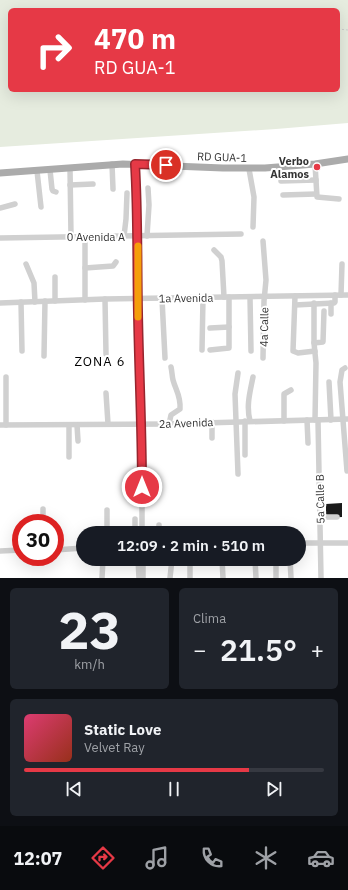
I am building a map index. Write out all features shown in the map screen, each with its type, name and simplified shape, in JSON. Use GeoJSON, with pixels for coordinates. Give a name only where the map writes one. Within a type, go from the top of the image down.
{"type":"FeatureCollection","features":[{"type":"Feature","properties":{"kind":"main road","name":"RD GUA-1"},"geometry":{"type":"LineString","coordinates":[[0,173],[112,164],[249,169],[315,164],[348,159]]}},
{"type":"Feature","properties":{"kind":"street"},"geometry":{"type":"LineString","coordinates":[[112,164],[114,189]]}},
{"type":"Feature","properties":{"kind":"street"},"geometry":{"type":"LineString","coordinates":[[135,164],[138,206],[138,299],[142,424],[142,526]]}},
{"type":"Feature","properties":{"kind":"street"},"geometry":{"type":"LineString","coordinates":[[315,164],[316,194],[318,198],[339,199]]}},
{"type":"Feature","properties":{"kind":"street"},"geometry":{"type":"LineString","coordinates":[[70,168],[71,236]]}},
{"type":"Feature","properties":{"kind":"street"},"geometry":{"type":"LineString","coordinates":[[249,169],[254,197],[253,227]]}},
{"type":"Feature","properties":{"kind":"street"},"geometry":{"type":"LineString","coordinates":[[50,170],[52,192],[56,192]]}},
{"type":"Feature","properties":{"kind":"street"},"geometry":{"type":"LineString","coordinates":[[37,171],[42,207]]}},
{"type":"Feature","properties":{"kind":"street"},"geometry":{"type":"LineString","coordinates":[[280,181],[316,180]]}},
{"type":"Feature","properties":{"kind":"street"},"geometry":{"type":"LineString","coordinates":[[70,185],[93,184]]}},
{"type":"Feature","properties":{"kind":"street"},"geometry":{"type":"LineString","coordinates":[[147,236],[149,205],[148,188]]}},
{"type":"Feature","properties":{"kind":"street"},"geometry":{"type":"LineString","coordinates":[[124,236],[127,193]]}},
{"type":"Feature","properties":{"kind":"street"},"geometry":{"type":"LineString","coordinates":[[283,195],[316,194]]}},
{"type":"Feature","properties":{"kind":"street"},"geometry":{"type":"LineString","coordinates":[[0,208],[15,204]]}},
{"type":"Feature","properties":{"kind":"street","name":"0 Avenida A"},"geometry":{"type":"LineString","coordinates":[[0,238],[241,234]]}},
{"type":"Feature","properties":{"kind":"street"},"geometry":{"type":"LineString","coordinates":[[85,236],[85,300]]}},
{"type":"Feature","properties":{"kind":"street","name":"4a Calle"},"geometry":{"type":"LineString","coordinates":[[263,241],[266,280],[263,358]]}},
{"type":"Feature","properties":{"kind":"street"},"geometry":{"type":"LineString","coordinates":[[210,350],[229,349],[229,327],[222,261],[221,257],[214,250]]}},
{"type":"Feature","properties":{"kind":"street"},"geometry":{"type":"LineString","coordinates":[[85,268],[113,266],[116,262]]}},
{"type":"Feature","properties":{"kind":"street"},"geometry":{"type":"LineString","coordinates":[[26,264],[34,283],[36,302]]}},
{"type":"Feature","properties":{"kind":"street"},"geometry":{"type":"LineString","coordinates":[[295,305],[335,302],[338,295],[342,264]]}},
{"type":"Feature","properties":{"kind":"street"},"geometry":{"type":"LineString","coordinates":[[55,278],[55,301]]}},
{"type":"Feature","properties":{"kind":"street","name":"1a Avenida"},"geometry":{"type":"LineString","coordinates":[[0,303],[105,299],[348,295]]}},
{"type":"Feature","properties":{"kind":"street"},"geometry":{"type":"LineString","coordinates":[[295,296],[294,351],[298,353],[315,351]]}},
{"type":"Feature","properties":{"kind":"street"},"geometry":{"type":"LineString","coordinates":[[250,297],[251,351]]}},
{"type":"Feature","properties":{"kind":"street"},"geometry":{"type":"LineString","coordinates":[[202,350],[203,298]]}},
{"type":"Feature","properties":{"kind":"street"},"geometry":{"type":"LineString","coordinates":[[105,299],[106,354]]}},
{"type":"Feature","properties":{"kind":"street"},"geometry":{"type":"LineString","coordinates":[[162,299],[165,358]]}},
{"type":"Feature","properties":{"kind":"street"},"geometry":{"type":"LineString","coordinates":[[44,356],[45,301]]}},
{"type":"Feature","properties":{"kind":"street"},"geometry":{"type":"LineString","coordinates":[[21,302],[22,351]]}},
{"type":"Feature","properties":{"kind":"street","name":"5a Calle B"},"geometry":{"type":"LineString","coordinates":[[314,303],[316,420],[322,578]]}},
{"type":"Feature","properties":{"kind":"street"},"geometry":{"type":"LineString","coordinates":[[331,303],[331,314]]}},
{"type":"Feature","properties":{"kind":"street"},"geometry":{"type":"LineString","coordinates":[[314,343],[323,342],[324,311]]}},
{"type":"Feature","properties":{"kind":"street"},"geometry":{"type":"LineString","coordinates":[[210,328],[229,327]]}},
{"type":"Feature","properties":{"kind":"street"},"geometry":{"type":"LineString","coordinates":[[170,424],[171,415],[180,409],[180,397],[173,379],[171,367]]}},
{"type":"Feature","properties":{"kind":"street"},"geometry":{"type":"LineString","coordinates":[[345,368],[342,370],[340,382],[345,419],[348,471]]}},
{"type":"Feature","properties":{"kind":"street"},"geometry":{"type":"LineString","coordinates":[[238,373],[235,394],[238,474]]}},
{"type":"Feature","properties":{"kind":"street"},"geometry":{"type":"LineString","coordinates":[[3,425],[6,377]]}},
{"type":"Feature","properties":{"kind":"street"},"geometry":{"type":"LineString","coordinates":[[245,455],[249,394],[253,377]]}},
{"type":"Feature","properties":{"kind":"street"},"geometry":{"type":"LineString","coordinates":[[329,382],[331,420]]}},
{"type":"Feature","properties":{"kind":"street"},"geometry":{"type":"LineString","coordinates":[[284,421],[284,394],[291,390]]}},
{"type":"Feature","properties":{"kind":"street"},"geometry":{"type":"LineString","coordinates":[[106,393],[108,424]]}},
{"type":"Feature","properties":{"kind":"street","name":"2a Avenida"},"geometry":{"type":"LineString","coordinates":[[3,425],[170,424],[345,419]]}},
{"type":"Feature","properties":{"kind":"street"},"geometry":{"type":"LineString","coordinates":[[307,420],[308,443]]}},
{"type":"Feature","properties":{"kind":"street"},"geometry":{"type":"LineString","coordinates":[[212,422],[212,438]]}},
{"type":"Feature","properties":{"kind":"street"},"geometry":{"type":"LineString","coordinates":[[69,424],[69,457]]}},
{"type":"Feature","properties":{"kind":"street"},"geometry":{"type":"LineString","coordinates":[[77,425],[78,441]]}},
{"type":"Feature","properties":{"kind":"street"},"geometry":{"type":"LineString","coordinates":[[107,510],[108,526]]}},
{"type":"Feature","properties":{"kind":"street"},"geometry":{"type":"LineString","coordinates":[[320,517],[337,517]]}},
{"type":"Feature","properties":{"kind":"street"},"geometry":{"type":"LineString","coordinates":[[134,519],[134,526]]}},
{"type":"Feature","properties":{"kind":"street"},"geometry":{"type":"LineString","coordinates":[[306,543],[348,543]]}},
{"type":"Feature","properties":{"kind":"street"},"geometry":{"type":"LineString","coordinates":[[64,549],[76,548]]}},
{"type":"Feature","properties":{"kind":"street"},"geometry":{"type":"LineString","coordinates":[[0,551],[12,550]]}},
{"type":"Feature","properties":{"kind":"street"},"geometry":{"type":"LineString","coordinates":[[102,578],[103,566]]}},
{"type":"Feature","properties":{"kind":"street"},"geometry":{"type":"LineString","coordinates":[[139,566],[140,578]]}},
{"type":"Feature","properties":{"kind":"street"},"geometry":{"type":"LineString","coordinates":[[143,566],[143,578]]}},
{"type":"Feature","properties":{"kind":"street"},"geometry":{"type":"LineString","coordinates":[[170,578],[171,566]]}},
{"type":"Feature","properties":{"kind":"street"},"geometry":{"type":"LineString","coordinates":[[190,566],[190,578]]}},
{"type":"Feature","properties":{"kind":"street"},"geometry":{"type":"LineString","coordinates":[[222,566],[223,578]]}},
{"type":"Feature","properties":{"kind":"street"},"geometry":{"type":"LineString","coordinates":[[255,566],[256,578]]}},
{"type":"Feature","properties":{"kind":"street"},"geometry":{"type":"LineString","coordinates":[[276,566],[276,578]]}},
{"type":"Feature","properties":{"kind":"street"},"geometry":{"type":"LineString","coordinates":[[290,566],[291,578]]}},
{"type":"Feature","properties":{"kind":"shaded area"},"geometry":{"type":"Polygon","coordinates":[[[0,0],[348,0],[348,123],[0,147],[0,0]]]}},
{"type":"Feature","properties":{"kind":"building"},"geometry":{"type":"Polygon","coordinates":[[[342,503],[342,517],[326,518],[326,504],[342,503]]]}},
{"type":"Feature","properties":{"kind":"slow traffic"},"geometry":{"type":"LineString","coordinates":[[138,246],[138,317]]}},
{"type":"Feature","properties":{"kind":"place","name":"Verbo Alamos"},"geometry":{"type":"Point","coordinates":[317,167]}},
{"type":"Feature","properties":{"kind":"district","name":"ZONA 6"},"geometry":{"type":"Point","coordinates":[100,361]}},
{"type":"Feature","properties":{"kind":"route"},"geometry":{"type":"LineString","coordinates":[[142,487],[142,424],[138,299],[138,206],[135,164],[166,165]]}}]}
